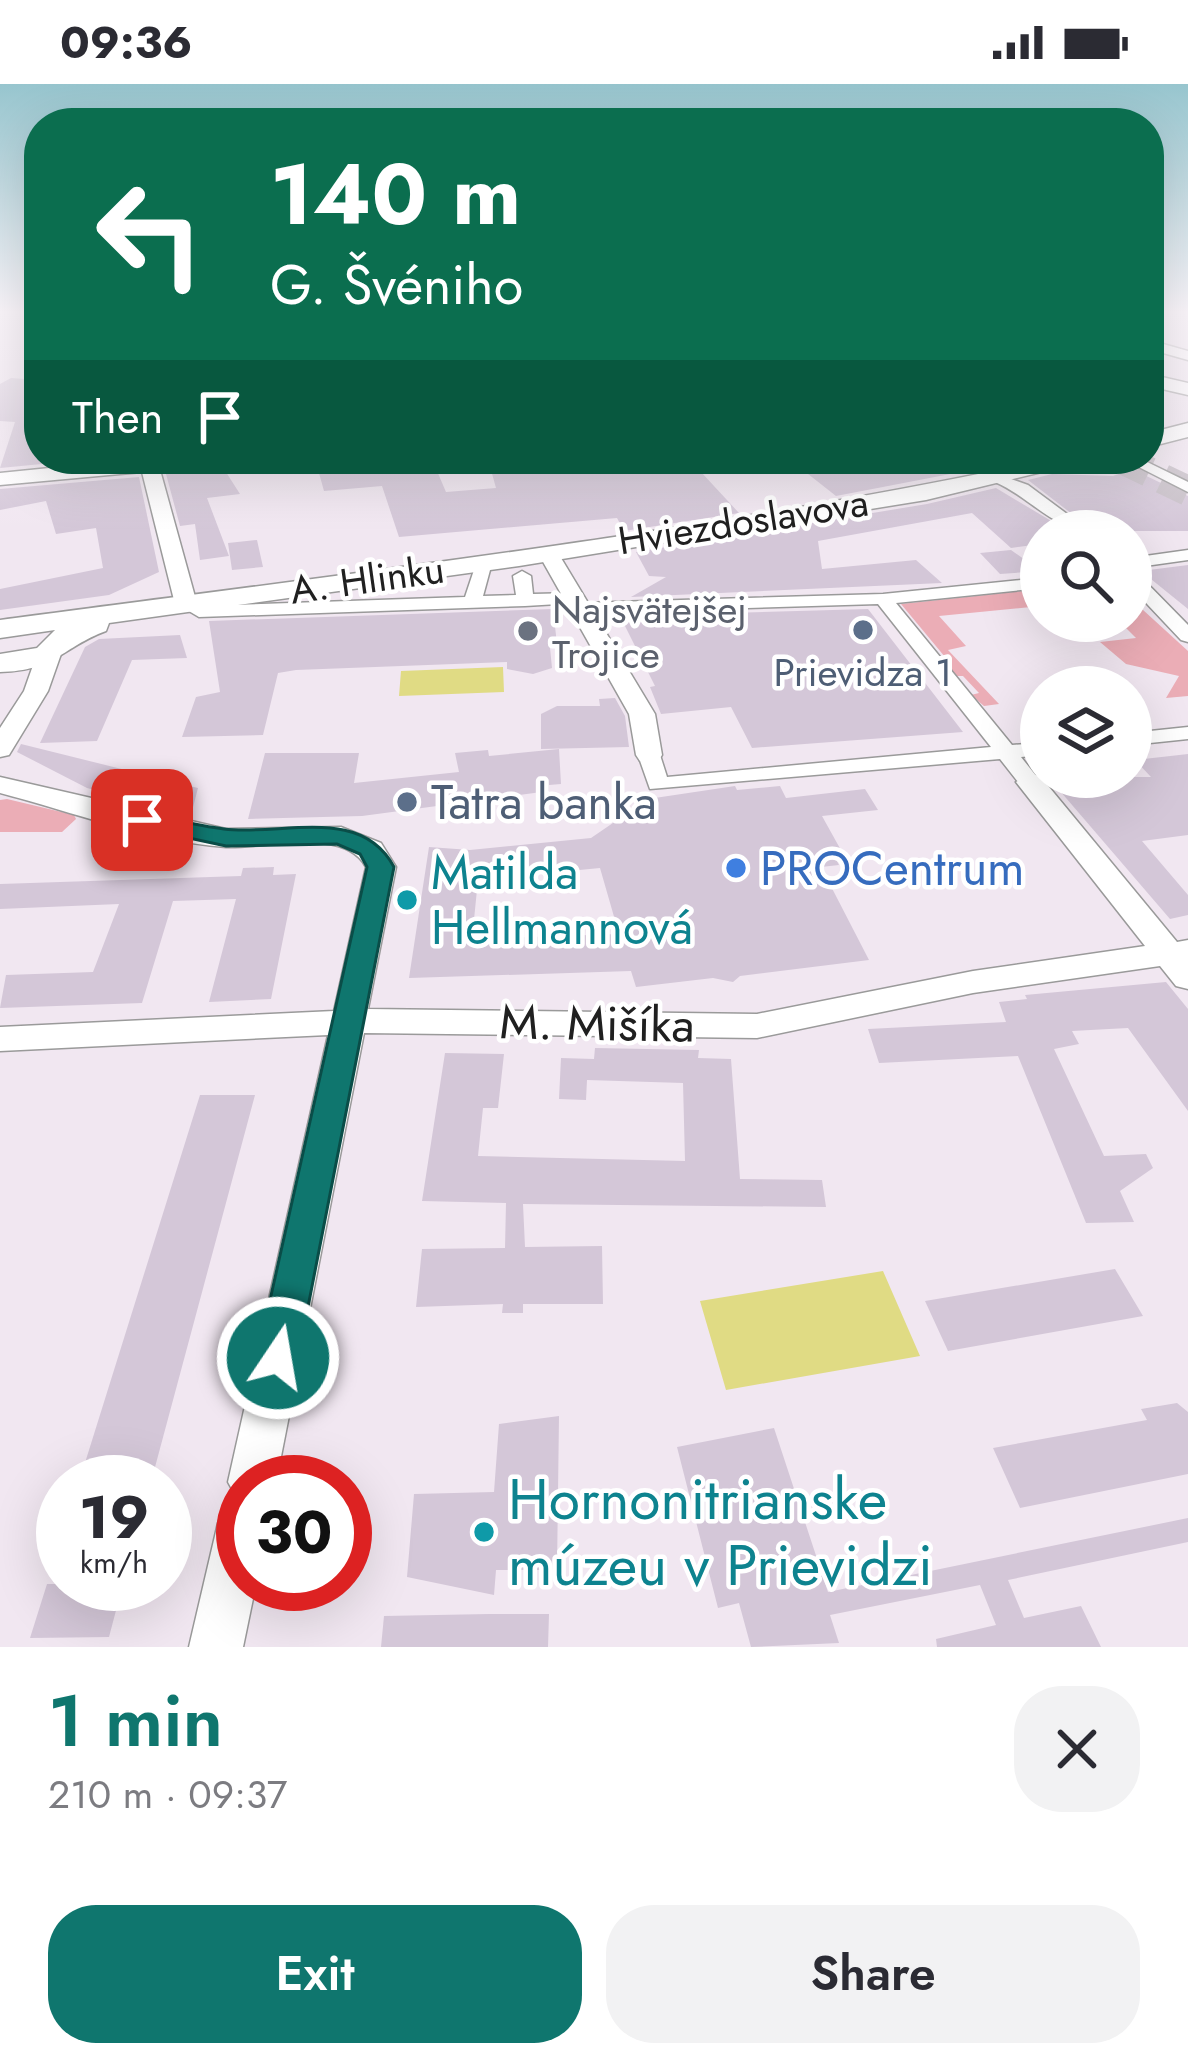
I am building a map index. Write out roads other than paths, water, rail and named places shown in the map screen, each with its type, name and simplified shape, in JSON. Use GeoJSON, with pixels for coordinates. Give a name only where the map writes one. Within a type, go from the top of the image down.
{"type":"FeatureCollection","features":[{"type":"Feature","properties":{"kind":"street"},"geometry":{"type":"LineString","coordinates":[[0,478],[37,474]]}},
{"type":"Feature","properties":{"kind":"street"},"geometry":{"type":"LineString","coordinates":[[151,474],[186,604]]}},
{"type":"Feature","properties":{"kind":"street","name":"Hviezdoslavova"},"geometry":{"type":"LineString","coordinates":[[548,553],[1021,474]]}},
{"type":"Feature","properties":{"kind":"street"},"geometry":{"type":"LineString","coordinates":[[1160,474],[1188,488]]}},
{"type":"Feature","properties":{"kind":"street"},"geometry":{"type":"LineString","coordinates":[[1000,479],[1024,488],[1054,510]]}},
{"type":"Feature","properties":{"kind":"street"},"geometry":{"type":"LineString","coordinates":[[548,553],[642,714],[658,784],[1020,751]]}},
{"type":"Feature","properties":{"kind":"street","name":"A. Hlinku"},"geometry":{"type":"LineString","coordinates":[[5,663],[130,612],[548,553]]}},
{"type":"Feature","properties":{"kind":"street"},"geometry":{"type":"LineString","coordinates":[[1152,559],[1188,555]]}},
{"type":"Feature","properties":{"kind":"street","name":"A. Hlinku"},"geometry":{"type":"LineString","coordinates":[[186,604],[199,612],[472,603],[482,570]]}},
{"type":"Feature","properties":{"kind":"street"},"geometry":{"type":"LineString","coordinates":[[522,576],[524,601]]}},
{"type":"Feature","properties":{"kind":"street"},"geometry":{"type":"LineString","coordinates":[[472,603],[883,599],[1020,586]]}},
{"type":"Feature","properties":{"kind":"street"},"geometry":{"type":"LineString","coordinates":[[1152,595],[1188,620]]}},
{"type":"Feature","properties":{"kind":"street"},"geometry":{"type":"LineString","coordinates":[[883,599],[1000,753],[1020,772]]}},
{"type":"Feature","properties":{"kind":"street"},"geometry":{"type":"LineString","coordinates":[[1167,608],[1188,636]]}},
{"type":"Feature","properties":{"kind":"street","name":"A. Hlinku"},"geometry":{"type":"LineString","coordinates":[[0,629],[57,638]]}},
{"type":"Feature","properties":{"kind":"street"},"geometry":{"type":"LineString","coordinates":[[0,749],[29,698],[46,682],[57,638]]}},
{"type":"Feature","properties":{"kind":"street"},"geometry":{"type":"LineString","coordinates":[[5,663],[29,698]]}},
{"type":"Feature","properties":{"kind":"street"},"geometry":{"type":"LineString","coordinates":[[1152,737],[1188,733]]}},
{"type":"Feature","properties":{"kind":"street"},"geometry":{"type":"LineString","coordinates":[[0,785],[187,832],[340,836],[363,843],[381,867],[258,1455]]}},
{"type":"Feature","properties":{"kind":"street"},"geometry":{"type":"LineString","coordinates":[[1043,798],[1181,961]]}},
{"type":"Feature","properties":{"kind":"street","name":"M. Mišíka"},"geometry":{"type":"LineString","coordinates":[[0,1039],[347,1023],[757,1026],[973,982],[1181,961]]}},
{"type":"Feature","properties":{"kind":"street"},"geometry":{"type":"LineString","coordinates":[[217,1647],[225,1611]]}},
{"type":"Feature","properties":{"kind":"tunnel"},"geometry":{"type":"LineString","coordinates":[[1153,474],[1188,491]]}},
{"type":"Feature","properties":{"kind":"place","name":"Prievidza 1"},"geometry":{"type":"Point","coordinates":[863,630]}},
{"type":"Feature","properties":{"kind":"place","name":"Najsvätejšej Trojice"},"geometry":{"type":"Point","coordinates":[528,631]}},
{"type":"Feature","properties":{"kind":"place","name":"Tatra banka"},"geometry":{"type":"Point","coordinates":[407,802]}},
{"type":"Feature","properties":{"kind":"place","name":"PROCentrum"},"geometry":{"type":"Point","coordinates":[736,868]}},
{"type":"Feature","properties":{"kind":"place","name":"Matilda Hellmannová"},"geometry":{"type":"Point","coordinates":[407,900]}},
{"type":"Feature","properties":{"kind":"place","name":"Hornonitrianske múzeu v Prievidzi"},"geometry":{"type":"Point","coordinates":[484,1532]}}]}
